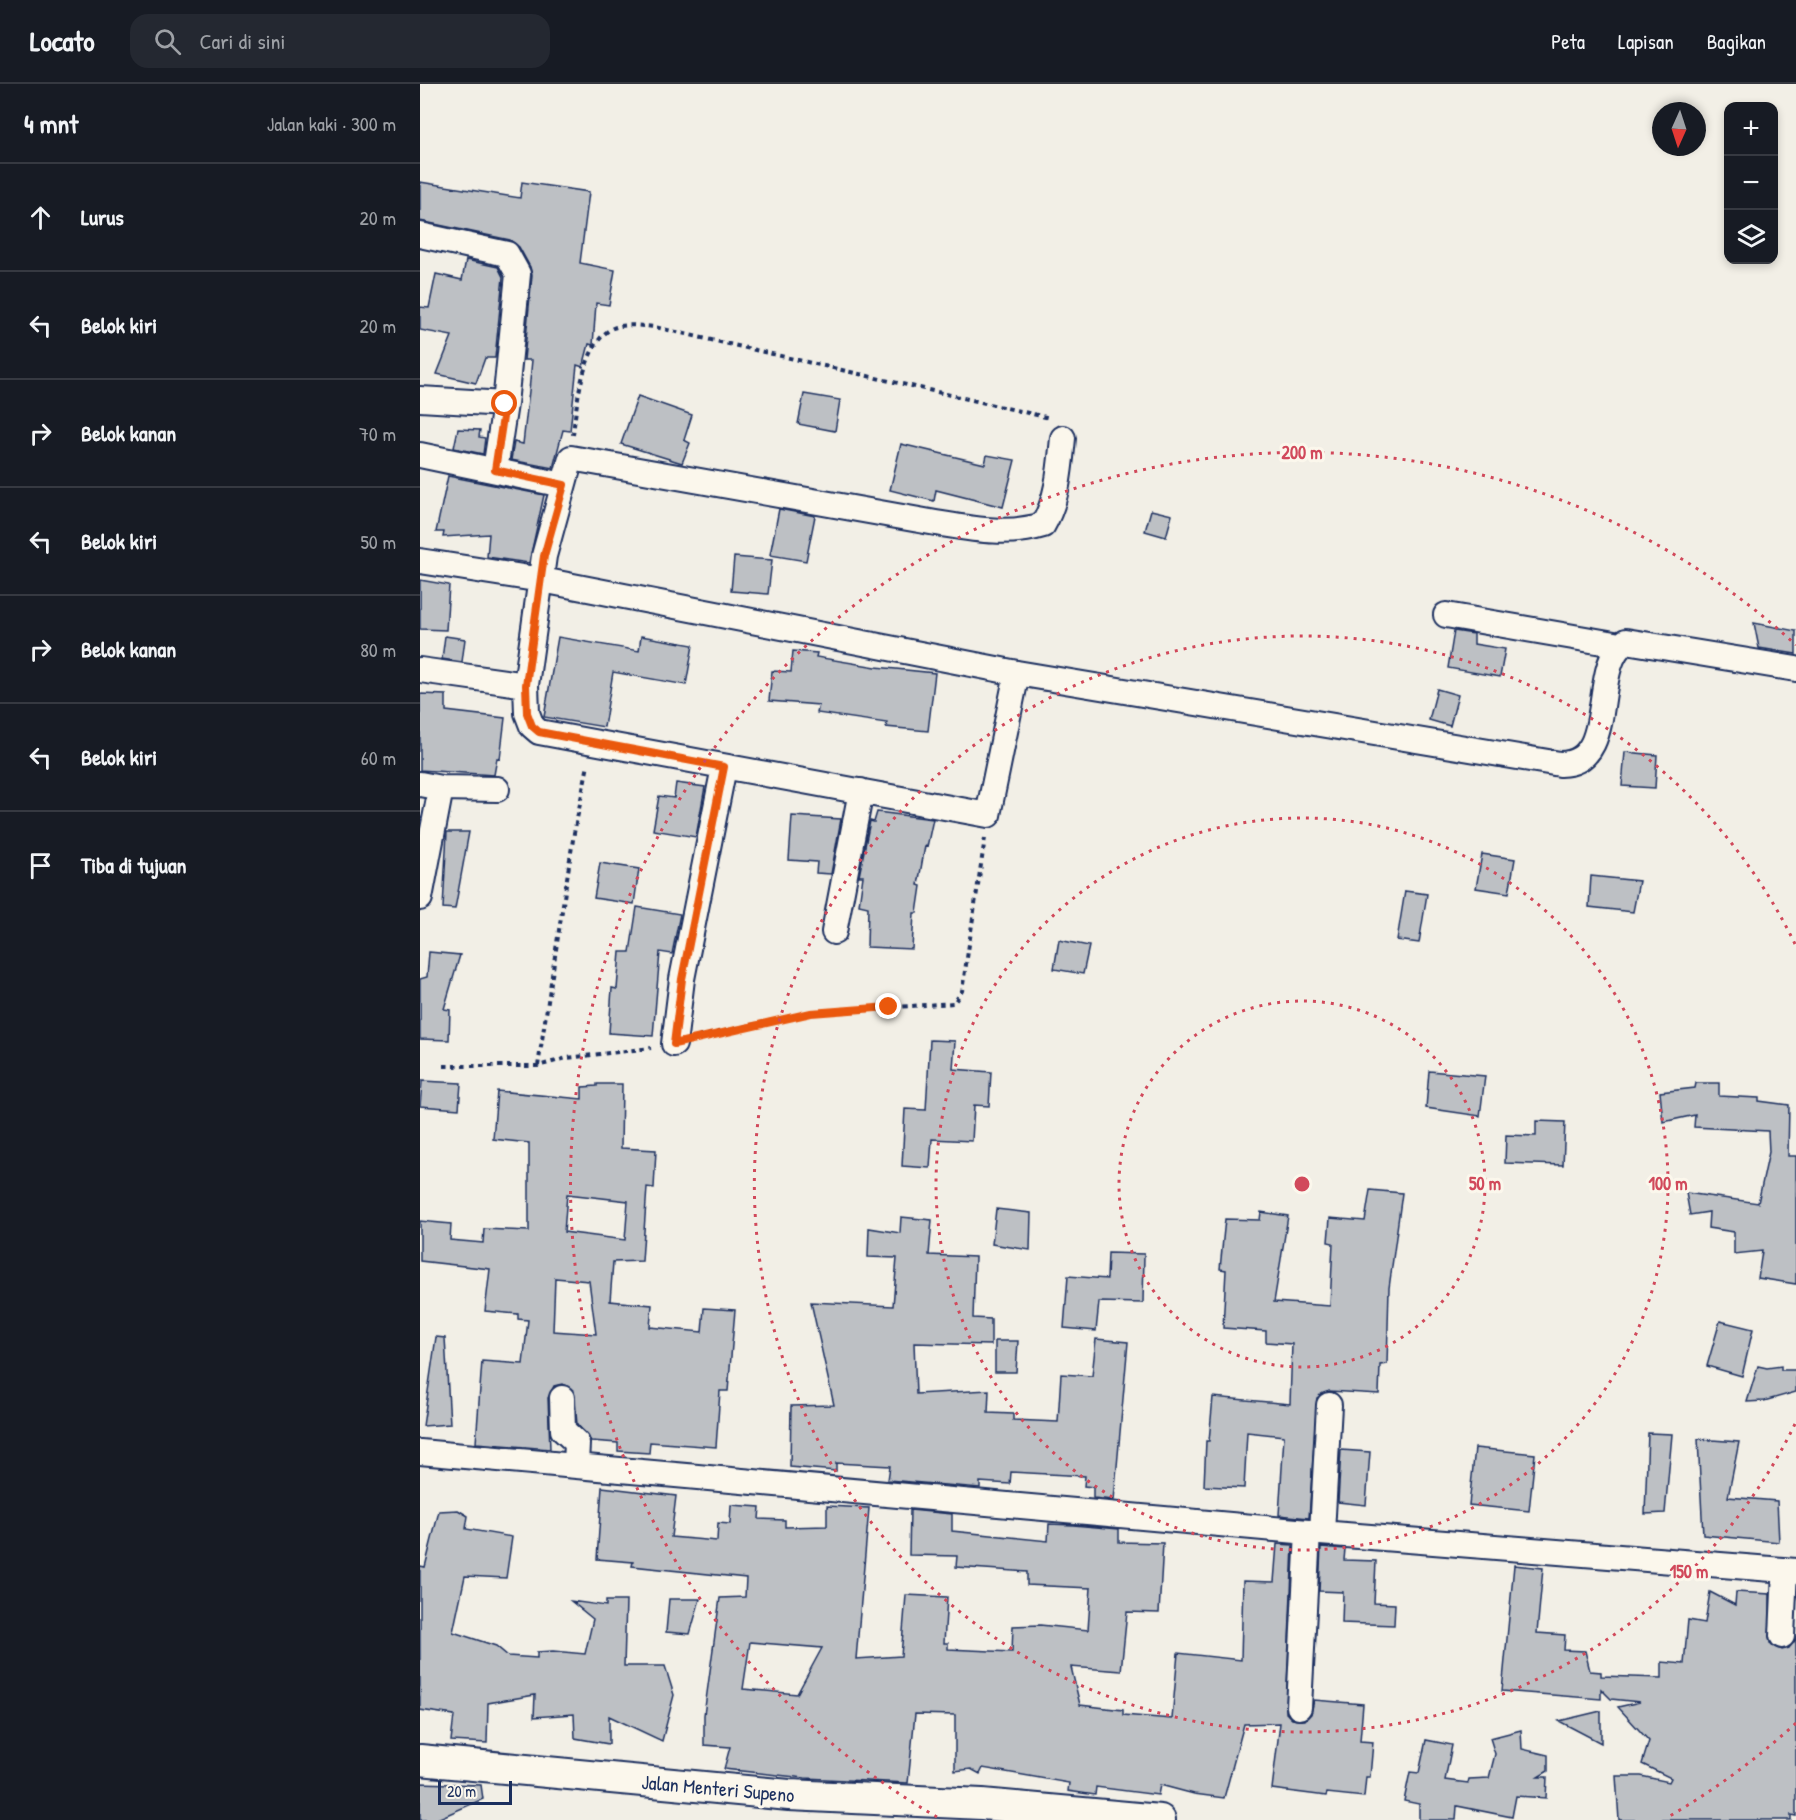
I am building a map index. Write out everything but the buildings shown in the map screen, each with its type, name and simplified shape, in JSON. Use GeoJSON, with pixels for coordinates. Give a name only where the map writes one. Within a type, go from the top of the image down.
{"type":"FeatureCollection","features":[{"type":"Feature","properties":{"kind":"main road","name":"Jalan Menteri Supeno"},"geometry":{"type":"LineString","coordinates":[[420,1760],[981,1812],[1160,1820]]}},
{"type":"Feature","properties":{"kind":"street"},"geometry":{"type":"LineString","coordinates":[[420,235],[507,254],[516,267],[518,274],[505,404],[495,470]]}},
{"type":"Feature","properties":{"kind":"street"},"geometry":{"type":"LineString","coordinates":[[420,399],[505,404]]}},
{"type":"Feature","properties":{"kind":"street"},"geometry":{"type":"LineString","coordinates":[[1017,673],[988,815],[539,732],[532,726],[527,713],[526,685],[544,556],[571,458],[936,523],[995,532],[1023,531],[1043,525],[1048,516],[1059,477],[1063,438]]}},
{"type":"Feature","properties":{"kind":"street"},"geometry":{"type":"LineString","coordinates":[[420,455],[564,485]]}},
{"type":"Feature","properties":{"kind":"street"},"geometry":{"type":"LineString","coordinates":[[420,561],[542,580],[1017,673],[1496,754],[1570,764],[1589,750],[1595,739],[1607,675],[1620,645],[1626,641],[1796,669]]}},
{"type":"Feature","properties":{"kind":"street"},"geometry":{"type":"LineString","coordinates":[[1446,615],[1620,645]]}},
{"type":"Feature","properties":{"kind":"street"},"geometry":{"type":"LineString","coordinates":[[420,670],[526,685]]}},
{"type":"Feature","properties":{"kind":"street"},"geometry":{"type":"LineString","coordinates":[[674,1044],[682,979],[724,767]]}},
{"type":"Feature","properties":{"kind":"street"},"geometry":{"type":"LineString","coordinates":[[420,898],[430,786],[497,789]]}},
{"type":"Feature","properties":{"kind":"street"},"geometry":{"type":"LineString","coordinates":[[834,932],[861,791]]}},
{"type":"Feature","properties":{"kind":"street"},"geometry":{"type":"LineString","coordinates":[[562,1398],[563,1430],[577,1443],[576,1464]]}},
{"type":"Feature","properties":{"kind":"street"},"geometry":{"type":"LineString","coordinates":[[1299,1707],[1329,1405]]}},
{"type":"Feature","properties":{"kind":"street"},"geometry":{"type":"LineString","coordinates":[[420,1452],[576,1464],[1315,1533],[1791,1571],[1782,1636]]}},
{"type":"Feature","properties":{"kind":"path"},"geometry":{"type":"LineString","coordinates":[[571,458],[582,375],[600,340],[612,329],[629,325],[655,327],[1052,419],[1063,438]]}},
{"type":"Feature","properties":{"kind":"path"},"geometry":{"type":"LineString","coordinates":[[538,1066],[574,833],[593,741]]}},
{"type":"Feature","properties":{"kind":"path"},"geometry":{"type":"LineString","coordinates":[[444,1066],[538,1066],[567,1058],[629,1052],[674,1044],[811,1013],[954,1003],[962,992],[988,815]]}},
{"type":"Feature","properties":{"kind":"route"},"geometry":{"type":"LineString","coordinates":[[505,404],[495,470],[564,485],[544,556],[526,685],[527,713],[532,726],[539,732],[724,767],[682,979],[674,1044],[742,1026],[811,1013],[889,1007]]}}]}
